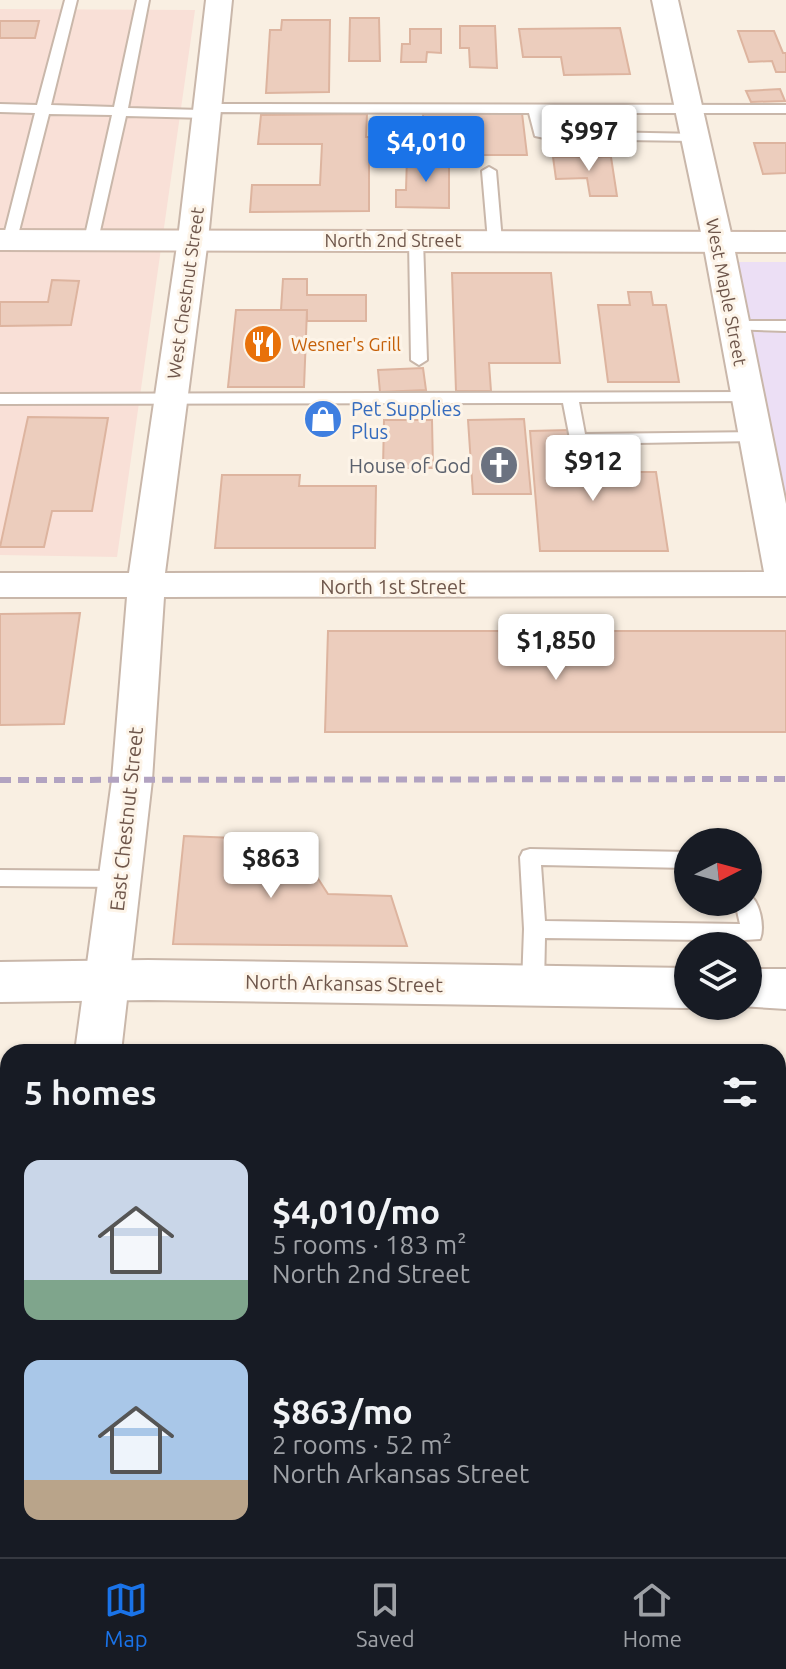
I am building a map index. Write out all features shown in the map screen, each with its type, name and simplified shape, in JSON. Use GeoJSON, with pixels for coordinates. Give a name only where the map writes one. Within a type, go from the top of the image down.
{"type":"FeatureCollection","features":[{"type":"Feature","properties":{"kind":"main road","name":"North 2nd Street"},"geometry":{"type":"LineString","coordinates":[[5,240],[786,242]]}},
{"type":"Feature","properties":{"kind":"main road","name":"North Arkansas Street"},"geometry":{"type":"LineString","coordinates":[[0,982],[674,988]]}},
{"type":"Feature","properties":{"kind":"main road"},"geometry":{"type":"LineString","coordinates":[[762,989],[786,989]]}},
{"type":"Feature","properties":{"kind":"street","name":"West Chestnut Street"},"geometry":{"type":"LineString","coordinates":[[147,585],[193,239],[219,0]]}},
{"type":"Feature","properties":{"kind":"street","name":"West Maple Street"},"geometry":{"type":"LineString","coordinates":[[665,0],[718,242],[785,584]]}},
{"type":"Feature","properties":{"kind":"street","name":"North 1st Street"},"geometry":{"type":"LineString","coordinates":[[0,585],[785,584]]}},
{"type":"Feature","properties":{"kind":"street","name":"East Chestnut Street"},"geometry":{"type":"LineString","coordinates":[[99,1044],[132,780],[147,585]]}},
{"type":"Feature","properties":{"kind":"lane"},"geometry":{"type":"LineString","coordinates":[[5,240],[71,0]]}},
{"type":"Feature","properties":{"kind":"lane"},"geometry":{"type":"LineString","coordinates":[[91,240],[143,0]]}},
{"type":"Feature","properties":{"kind":"lane"},"geometry":{"type":"LineString","coordinates":[[0,108],[120,112],[535,107],[692,122]]}},
{"type":"Feature","properties":{"kind":"lane"},"geometry":{"type":"LineString","coordinates":[[535,107],[540,133],[549,135],[692,122],[786,109]]}},
{"type":"Feature","properties":{"kind":"lane"},"geometry":{"type":"LineString","coordinates":[[489,171],[495,241]]}},
{"type":"Feature","properties":{"kind":"lane"},"geometry":{"type":"LineString","coordinates":[[416,240],[419,360]]}},
{"type":"Feature","properties":{"kind":"lane"},"geometry":{"type":"LineString","coordinates":[[735,326],[786,326]]}},
{"type":"Feature","properties":{"kind":"lane"},"geometry":{"type":"LineString","coordinates":[[0,399],[748,397]]}},
{"type":"Feature","properties":{"kind":"lane"},"geometry":{"type":"LineString","coordinates":[[570,398],[578,439],[756,436]]}},
{"type":"Feature","properties":{"kind":"lane"},"geometry":{"type":"LineString","coordinates":[[533,985],[535,929],[530,857],[674,860]]}},
{"type":"Feature","properties":{"kind":"lane"},"geometry":{"type":"LineString","coordinates":[[0,878],[120,879]]}},
{"type":"Feature","properties":{"kind":"lane"},"geometry":{"type":"LineString","coordinates":[[535,929],[674,937]]}},
{"type":"Feature","properties":{"kind":"shaded area"},"geometry":{"type":"Polygon","coordinates":[[[0,9],[195,10],[117,557],[0,555],[0,9]]]}},
{"type":"Feature","properties":{"kind":"shaded area"},"geometry":{"type":"Polygon","coordinates":[[[738,262],[786,262],[786,550],[739,270],[738,262]]]}},
{"type":"Feature","properties":{"kind":"building"},"geometry":{"type":"Polygon","coordinates":[[[350,18],[379,18],[380,61],[349,61],[350,18]]]}},
{"type":"Feature","properties":{"kind":"building"},"geometry":{"type":"Polygon","coordinates":[[[282,20],[330,20],[329,92],[266,93],[270,30],[281,30],[282,20]]]}},
{"type":"Feature","properties":{"kind":"building"},"geometry":{"type":"Polygon","coordinates":[[[0,21],[39,21],[35,38],[0,38],[0,21]]]}},
{"type":"Feature","properties":{"kind":"building"},"geometry":{"type":"Polygon","coordinates":[[[460,26],[495,26],[497,68],[470,67],[469,48],[460,48],[460,26]]]}},
{"type":"Feature","properties":{"kind":"building"},"geometry":{"type":"Polygon","coordinates":[[[620,28],[630,74],[564,75],[561,57],[523,57],[519,29],[620,28]]]}},
{"type":"Feature","properties":{"kind":"building"},"geometry":{"type":"Polygon","coordinates":[[[410,29],[441,29],[441,53],[427,52],[426,62],[401,62],[402,44],[410,44],[410,29]]]}},
{"type":"Feature","properties":{"kind":"building"},"geometry":{"type":"Polygon","coordinates":[[[738,31],[774,31],[783,53],[786,53],[786,72],[776,72],[772,61],[749,62],[738,31]]]}},
{"type":"Feature","properties":{"kind":"building"},"geometry":{"type":"Polygon","coordinates":[[[780,89],[785,101],[751,102],[746,91],[780,89]]]}},
{"type":"Feature","properties":{"kind":"building"},"geometry":{"type":"Polygon","coordinates":[[[522,113],[527,155],[468,155],[466,128],[424,129],[423,114],[522,113]]]}},
{"type":"Feature","properties":{"kind":"building"},"geometry":{"type":"Polygon","coordinates":[[[367,114],[366,137],[381,137],[382,153],[369,153],[369,211],[250,212],[252,185],[320,185],[322,144],[258,144],[261,115],[367,114]]]}},
{"type":"Feature","properties":{"kind":"building"},"geometry":{"type":"Polygon","coordinates":[[[754,143],[786,143],[786,173],[763,174],[754,143]]]}},
{"type":"Feature","properties":{"kind":"building"},"geometry":{"type":"Polygon","coordinates":[[[407,157],[449,157],[449,208],[396,207],[396,190],[406,190],[407,157]]]}},
{"type":"Feature","properties":{"kind":"building"},"geometry":{"type":"Polygon","coordinates":[[[553,157],[611,157],[617,196],[590,196],[587,178],[556,179],[553,157]]]}},
{"type":"Feature","properties":{"kind":"building"},"geometry":{"type":"Polygon","coordinates":[[[452,273],[551,273],[560,363],[489,363],[491,391],[456,391],[452,273]]]}},
{"type":"Feature","properties":{"kind":"building"},"geometry":{"type":"Polygon","coordinates":[[[283,279],[307,279],[307,295],[366,295],[366,321],[307,321],[307,310],[281,310],[283,279]]]}},
{"type":"Feature","properties":{"kind":"building"},"geometry":{"type":"Polygon","coordinates":[[[52,280],[79,281],[71,325],[0,326],[0,302],[48,302],[52,280]]]}},
{"type":"Feature","properties":{"kind":"building"},"geometry":{"type":"Polygon","coordinates":[[[628,292],[651,292],[653,305],[666,305],[679,382],[608,382],[598,305],[630,305],[628,292]]]}},
{"type":"Feature","properties":{"kind":"building"},"geometry":{"type":"Polygon","coordinates":[[[236,310],[307,310],[304,387],[228,387],[236,310]]]}},
{"type":"Feature","properties":{"kind":"building"},"geometry":{"type":"Polygon","coordinates":[[[423,368],[426,390],[380,392],[378,370],[423,368]]]}},
{"type":"Feature","properties":{"kind":"building"},"geometry":{"type":"Polygon","coordinates":[[[28,417],[108,418],[92,511],[52,511],[44,547],[0,547],[28,417]]]}},
{"type":"Feature","properties":{"kind":"building"},"geometry":{"type":"Polygon","coordinates":[[[524,419],[531,494],[473,494],[468,420],[524,419]]]}},
{"type":"Feature","properties":{"kind":"building"},"geometry":{"type":"Polygon","coordinates":[[[384,420],[432,420],[433,468],[383,468],[384,420]]]}},
{"type":"Feature","properties":{"kind":"building"},"geometry":{"type":"Polygon","coordinates":[[[569,430],[573,472],[656,472],[668,551],[540,551],[530,431],[569,430]]]}},
{"type":"Feature","properties":{"kind":"building"},"geometry":{"type":"Polygon","coordinates":[[[222,475],[300,475],[299,486],[376,486],[375,548],[215,548],[222,475]]]}},
{"type":"Feature","properties":{"kind":"building"},"geometry":{"type":"Polygon","coordinates":[[[80,613],[64,724],[0,725],[0,614],[80,613]]]}},
{"type":"Feature","properties":{"kind":"building"},"geometry":{"type":"Polygon","coordinates":[[[328,631],[786,631],[786,732],[325,732],[328,631]]]}},
{"type":"Feature","properties":{"kind":"building"},"geometry":{"type":"Polygon","coordinates":[[[184,836],[293,840],[328,894],[391,896],[407,946],[173,944],[184,836]]]}},
{"type":"Feature","properties":{"kind":"railway"},"geometry":{"type":"LineString","coordinates":[[0,780],[786,779]]}},
{"type":"Feature","properties":{"kind":"place","name":"Wesner's Grill"},"geometry":{"type":"Point","coordinates":[263,344]}},
{"type":"Feature","properties":{"kind":"place","name":"Pet Supplies Plus"},"geometry":{"type":"Point","coordinates":[323,419]}},
{"type":"Feature","properties":{"kind":"place","name":"House of God"},"geometry":{"type":"Point","coordinates":[499,465]}}]}
